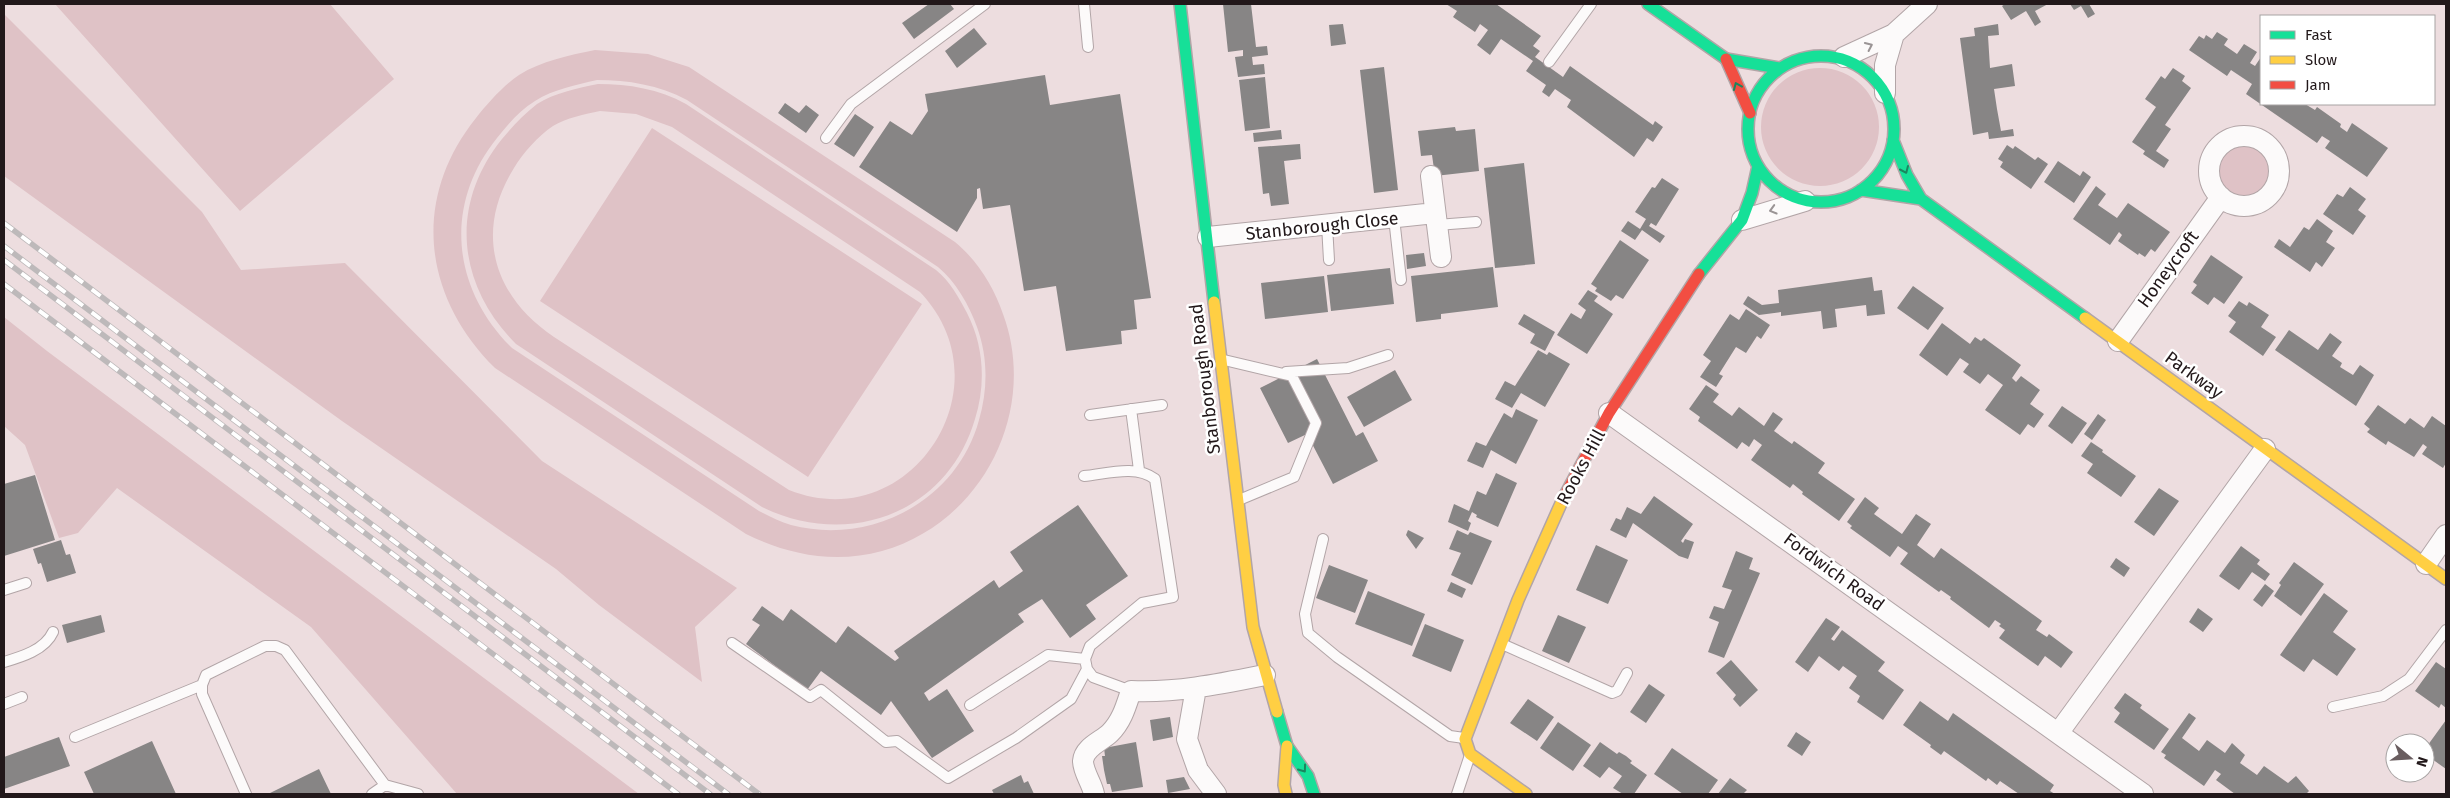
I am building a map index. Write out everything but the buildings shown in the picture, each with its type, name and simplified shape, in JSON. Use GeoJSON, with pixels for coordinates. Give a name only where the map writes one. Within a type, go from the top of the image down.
{"type":"FeatureCollection","features":[{"type":"Feature","properties":{"kind":"street","name":"Stanborough Road"},"geometry":{"type":"LineString","coordinates":[[1180,4],[1208,237],[1220,360],[1253,627],[1286,746],[1284,785],[1286,794]]}},
{"type":"Feature","properties":{"kind":"street"},"geometry":{"type":"LineString","coordinates":[[1648,4],[1726,59],[1779,68]]}},
{"type":"Feature","properties":{"kind":"street"},"geometry":{"type":"LineString","coordinates":[[1844,57],[1894,34],[1927,4]]}},
{"type":"Feature","properties":{"kind":"street"},"geometry":{"type":"LineString","coordinates":[[1885,93],[1885,65],[1894,34]]}},
{"type":"Feature","properties":{"kind":"street"},"geometry":{"type":"LineString","coordinates":[[1821,55],[1844,57],[1861,67],[1874,78],[1885,93],[1892,111],[1893,140],[1881,170],[1860,190],[1848,197],[1827,202],[1805,201],[1782,192],[1758,166],[1751,154],[1747,130],[1751,105],[1763,83],[1779,68],[1798,59],[1821,55]]}},
{"type":"Feature","properties":{"kind":"street"},"geometry":{"type":"LineString","coordinates":[[1726,59],[1750,112]]}},
{"type":"Feature","properties":{"kind":"street","name":"Parkway"},"geometry":{"type":"LineString","coordinates":[[1893,140],[1907,175],[1921,199],[2446,580]]}},
{"type":"Feature","properties":{"kind":"street","name":"Rooks Hill"},"geometry":{"type":"LineString","coordinates":[[1465,739],[1501,643],[1564,495],[1609,413],[1700,273],[1742,220],[1752,193],[1758,166]]}},
{"type":"Feature","properties":{"kind":"street"},"geometry":{"type":"LineString","coordinates":[[1431,176],[1441,257]]}},
{"type":"Feature","properties":{"kind":"street","name":"Parkway"},"geometry":{"type":"LineString","coordinates":[[1860,190],[1921,199]]}},
{"type":"Feature","properties":{"kind":"street","name":"Honeycroft"},"geometry":{"type":"LineString","coordinates":[[2118,341],[2220,197]]}},
{"type":"Feature","properties":{"kind":"street"},"geometry":{"type":"LineString","coordinates":[[1742,220],[1805,201]]}},
{"type":"Feature","properties":{"kind":"street","name":"Stanborough Close"},"geometry":{"type":"LineString","coordinates":[[1208,237],[1394,218],[1436,219]]}},
{"type":"Feature","properties":{"kind":"street","name":"Fordwich Road"},"geometry":{"type":"LineString","coordinates":[[1609,413],[2143,794]]}},
{"type":"Feature","properties":{"kind":"street"},"geometry":{"type":"LineString","coordinates":[[2058,732],[2265,449]]}},
{"type":"Feature","properties":{"kind":"street"},"geometry":{"type":"LineString","coordinates":[[2426,564],[2446,535]]}},
{"type":"Feature","properties":{"kind":"street"},"geometry":{"type":"LineString","coordinates":[[1094,794],[1083,758],[1088,750],[1110,733],[1123,715],[1131,691],[1162,692],[1196,688],[1265,675]]}},
{"type":"Feature","properties":{"kind":"street"},"geometry":{"type":"LineString","coordinates":[[1196,688],[1187,740],[1198,770],[1216,794]]}},
{"type":"Feature","properties":{"kind":"street"},"geometry":{"type":"LineString","coordinates":[[1465,739],[1470,754],[1526,794]]}},
{"type":"Feature","properties":{"kind":"street","name":"Stanborough Road"},"geometry":{"type":"LineString","coordinates":[[1286,746],[1308,776],[1314,794]]}},
{"type":"Feature","properties":{"kind":"lane"},"geometry":{"type":"LineString","coordinates":[[826,138],[851,104],[985,4]]}},
{"type":"Feature","properties":{"kind":"lane"},"geometry":{"type":"LineString","coordinates":[[1084,4],[1088,47]]}},
{"type":"Feature","properties":{"kind":"lane"},"geometry":{"type":"LineString","coordinates":[[1549,62],[1590,4]]}},
{"type":"Feature","properties":{"kind":"lane"},"geometry":{"type":"LineString","coordinates":[[1394,218],[1401,280]]}},
{"type":"Feature","properties":{"kind":"lane"},"geometry":{"type":"LineString","coordinates":[[1436,219],[1476,222]]}},
{"type":"Feature","properties":{"kind":"lane"},"geometry":{"type":"LineString","coordinates":[[1327,225],[1329,260]]}},
{"type":"Feature","properties":{"kind":"lane"},"geometry":{"type":"LineString","coordinates":[[1277,373],[1348,368],[1388,355]]}},
{"type":"Feature","properties":{"kind":"lane"},"geometry":{"type":"LineString","coordinates":[[1220,360],[1292,376],[1316,424],[1294,477],[1238,500]]}},
{"type":"Feature","properties":{"kind":"lane"},"geometry":{"type":"LineString","coordinates":[[1090,415],[1162,405]]}},
{"type":"Feature","properties":{"kind":"lane"},"geometry":{"type":"LineString","coordinates":[[1131,409],[1139,470]]}},
{"type":"Feature","properties":{"kind":"lane"},"geometry":{"type":"LineString","coordinates":[[732,643],[810,697],[821,690],[886,742],[897,740],[948,778],[1016,738],[1071,699],[1086,664],[1090,646],[1142,603],[1173,597],[1156,478],[1139,470],[1084,476]]}},
{"type":"Feature","properties":{"kind":"lane"},"geometry":{"type":"LineString","coordinates":[[1323,539],[1310,586],[1305,614],[1308,633],[1337,657],[1450,736],[1465,739]]}},
{"type":"Feature","properties":{"kind":"lane"},"geometry":{"type":"LineString","coordinates":[[4,590],[26,583]]}},
{"type":"Feature","properties":{"kind":"lane"},"geometry":{"type":"LineString","coordinates":[[2333,706],[2384,696],[2409,680],[2446,630]]}},
{"type":"Feature","properties":{"kind":"lane"},"geometry":{"type":"LineString","coordinates":[[4,662],[39,648],[50,639],[53,632]]}},
{"type":"Feature","properties":{"kind":"lane"},"geometry":{"type":"LineString","coordinates":[[1501,643],[1612,693],[1617,691],[1627,673]]}},
{"type":"Feature","properties":{"kind":"lane"},"geometry":{"type":"LineString","coordinates":[[246,794],[202,694],[202,685],[206,675],[265,646],[276,646],[285,650],[386,785],[418,794]]}},
{"type":"Feature","properties":{"kind":"lane"},"geometry":{"type":"LineString","coordinates":[[970,705],[1048,655],[1086,664],[1093,677],[1131,691]]}},
{"type":"Feature","properties":{"kind":"lane"},"geometry":{"type":"LineString","coordinates":[[75,737],[202,685]]}},
{"type":"Feature","properties":{"kind":"lane"},"geometry":{"type":"LineString","coordinates":[[4,704],[22,697]]}},
{"type":"Feature","properties":{"kind":"lane"},"geometry":{"type":"LineString","coordinates":[[1457,794],[1470,754]]}},
{"type":"Feature","properties":{"kind":"lane"},"geometry":{"type":"LineString","coordinates":[[372,794],[386,785]]}},
{"type":"Feature","properties":{"kind":"shaded area"},"geometry":{"type":"Polygon","coordinates":[[[55,4],[330,4],[394,79],[240,211],[55,4]]]}},
{"type":"Feature","properties":{"kind":"shaded area"},"geometry":{"type":"Polygon","coordinates":[[[4,14],[202,212],[241,270],[345,263],[542,461],[737,588],[695,627],[702,682],[599,605],[556,569],[342,421],[4,176],[4,14]]]}},
{"type":"Feature","properties":{"kind":"shaded area"},"geometry":{"type":"Polygon","coordinates":[[[595,50],[648,54],[689,67],[955,242],[971,257],[990,284],[1003,314],[1012,351],[1013,388],[1007,424],[994,458],[974,489],[948,516],[917,537],[882,551],[864,555],[829,557],[795,552],[778,547],[746,534],[495,368],[471,340],[453,310],[440,279],[434,247],[434,214],[441,181],[455,149],[476,118],[507,84],[519,75],[537,66],[556,59],[595,50]],[[597,80],[565,88],[535,101],[510,123],[497,138],[480,164],[468,191],[462,218],[462,246],[467,273],[477,300],[492,325],[512,348],[759,511],[783,522],[821,530],[851,529],[880,522],[907,511],[931,494],[952,474],[968,449],[979,420],[984,397],[986,373],[981,338],[970,310],[956,287],[938,267],[687,100],[654,87],[632,82],[597,80]]]}},
{"type":"Feature","properties":{"kind":"shaded area"},"geometry":{"type":"Polygon","coordinates":[[[1820,68],[1842,73],[1853,78],[1869,94],[1874,105],[1879,127],[1874,149],[1869,160],[1853,176],[1842,181],[1820,186],[1798,181],[1787,176],[1771,160],[1766,149],[1761,127],[1766,105],[1771,94],[1787,78],[1798,73],[1820,68]]]}},
{"type":"Feature","properties":{"kind":"shaded area"},"geometry":{"type":"Polygon","coordinates":[[[598,84],[644,88],[686,104],[936,270],[950,284],[967,313],[977,339],[982,365],[979,406],[961,452],[942,479],[918,500],[890,514],[860,523],[828,524],[795,519],[762,507],[516,344],[496,321],[481,296],[472,271],[467,244],[468,217],[474,191],[485,164],[514,125],[537,104],[566,91],[598,84]],[[600,111],[564,121],[547,130],[536,140],[514,168],[502,192],[495,216],[493,239],[496,261],[504,282],[516,302],[533,321],[554,337],[789,490],[833,499],[873,493],[907,473],[934,444],[950,409],[955,369],[945,329],[920,292],[672,127],[636,114],[600,111]]]}},
{"type":"Feature","properties":{"kind":"shaded area"},"geometry":{"type":"Polygon","coordinates":[[[652,128],[922,304],[808,477],[540,301],[652,128]]]}},
{"type":"Feature","properties":{"kind":"shaded area"},"geometry":{"type":"Polygon","coordinates":[[[2244,142],[2255,144],[2265,150],[2271,160],[2273,171],[2271,182],[2265,192],[2255,198],[2244,200],[2233,198],[2223,192],[2217,182],[2215,171],[2217,160],[2223,150],[2233,144],[2244,142]]]}},
{"type":"Feature","properties":{"kind":"shaded area"},"geometry":{"type":"Polygon","coordinates":[[[4,317],[639,794],[457,794],[311,627],[117,488],[78,533],[59,538],[25,445],[4,426],[4,317]]]}},
{"type":"Feature","properties":{"kind":"railway"},"geometry":{"type":"LineString","coordinates":[[4,223],[759,794]]}},
{"type":"Feature","properties":{"kind":"railway"},"geometry":{"type":"LineString","coordinates":[[4,246],[728,794]]}},
{"type":"Feature","properties":{"kind":"railway"},"geometry":{"type":"LineString","coordinates":[[4,260],[710,794]]}},
{"type":"Feature","properties":{"kind":"railway"},"geometry":{"type":"LineString","coordinates":[[4,284],[678,794]]}},
{"type":"Feature","properties":{"kind":"traffic: fast"},"geometry":{"type":"LineString","coordinates":[[1180,4],[1214,302]]}},
{"type":"Feature","properties":{"kind":"traffic: fast"},"geometry":{"type":"LineString","coordinates":[[1648,4],[1726,59],[1779,68]]}},
{"type":"Feature","properties":{"kind":"traffic: fast"},"geometry":{"type":"LineString","coordinates":[[1821,56],[1849,61],[1873,77],[1889,101],[1894,129],[1889,157],[1873,181],[1849,197],[1821,202],[1793,197],[1769,181],[1753,157],[1748,129],[1753,101],[1769,77],[1793,61],[1821,56]]}},
{"type":"Feature","properties":{"kind":"traffic: fast"},"geometry":{"type":"LineString","coordinates":[[1893,140],[1907,175],[1921,199],[2085,318]]}},
{"type":"Feature","properties":{"kind":"traffic: fast"},"geometry":{"type":"LineString","coordinates":[[1699,274],[1742,220],[1752,193],[1758,166]]}},
{"type":"Feature","properties":{"kind":"traffic: fast"},"geometry":{"type":"LineString","coordinates":[[1861,190],[1921,199]]}},
{"type":"Feature","properties":{"kind":"traffic: fast"},"geometry":{"type":"LineString","coordinates":[[1277,712],[1287,746],[1308,776],[1314,794]]}},
{"type":"Feature","properties":{"kind":"traffic: slow"},"geometry":{"type":"LineString","coordinates":[[1214,302],[1253,627],[1277,712]]}},
{"type":"Feature","properties":{"kind":"traffic: slow"},"geometry":{"type":"LineString","coordinates":[[2085,318],[2446,579]]}},
{"type":"Feature","properties":{"kind":"traffic: slow"},"geometry":{"type":"LineString","coordinates":[[1526,794],[1470,754],[1465,739],[1518,600],[1563,499]]}},
{"type":"Feature","properties":{"kind":"traffic: slow"},"geometry":{"type":"LineString","coordinates":[[1286,794],[1284,785],[1287,746]]}},
{"type":"Feature","properties":{"kind":"traffic: jam"},"geometry":{"type":"LineString","coordinates":[[1726,59],[1750,113]]}},
{"type":"Feature","properties":{"kind":"traffic: jam"},"geometry":{"type":"LineString","coordinates":[[1563,499],[1609,413],[1699,274]]}}]}
